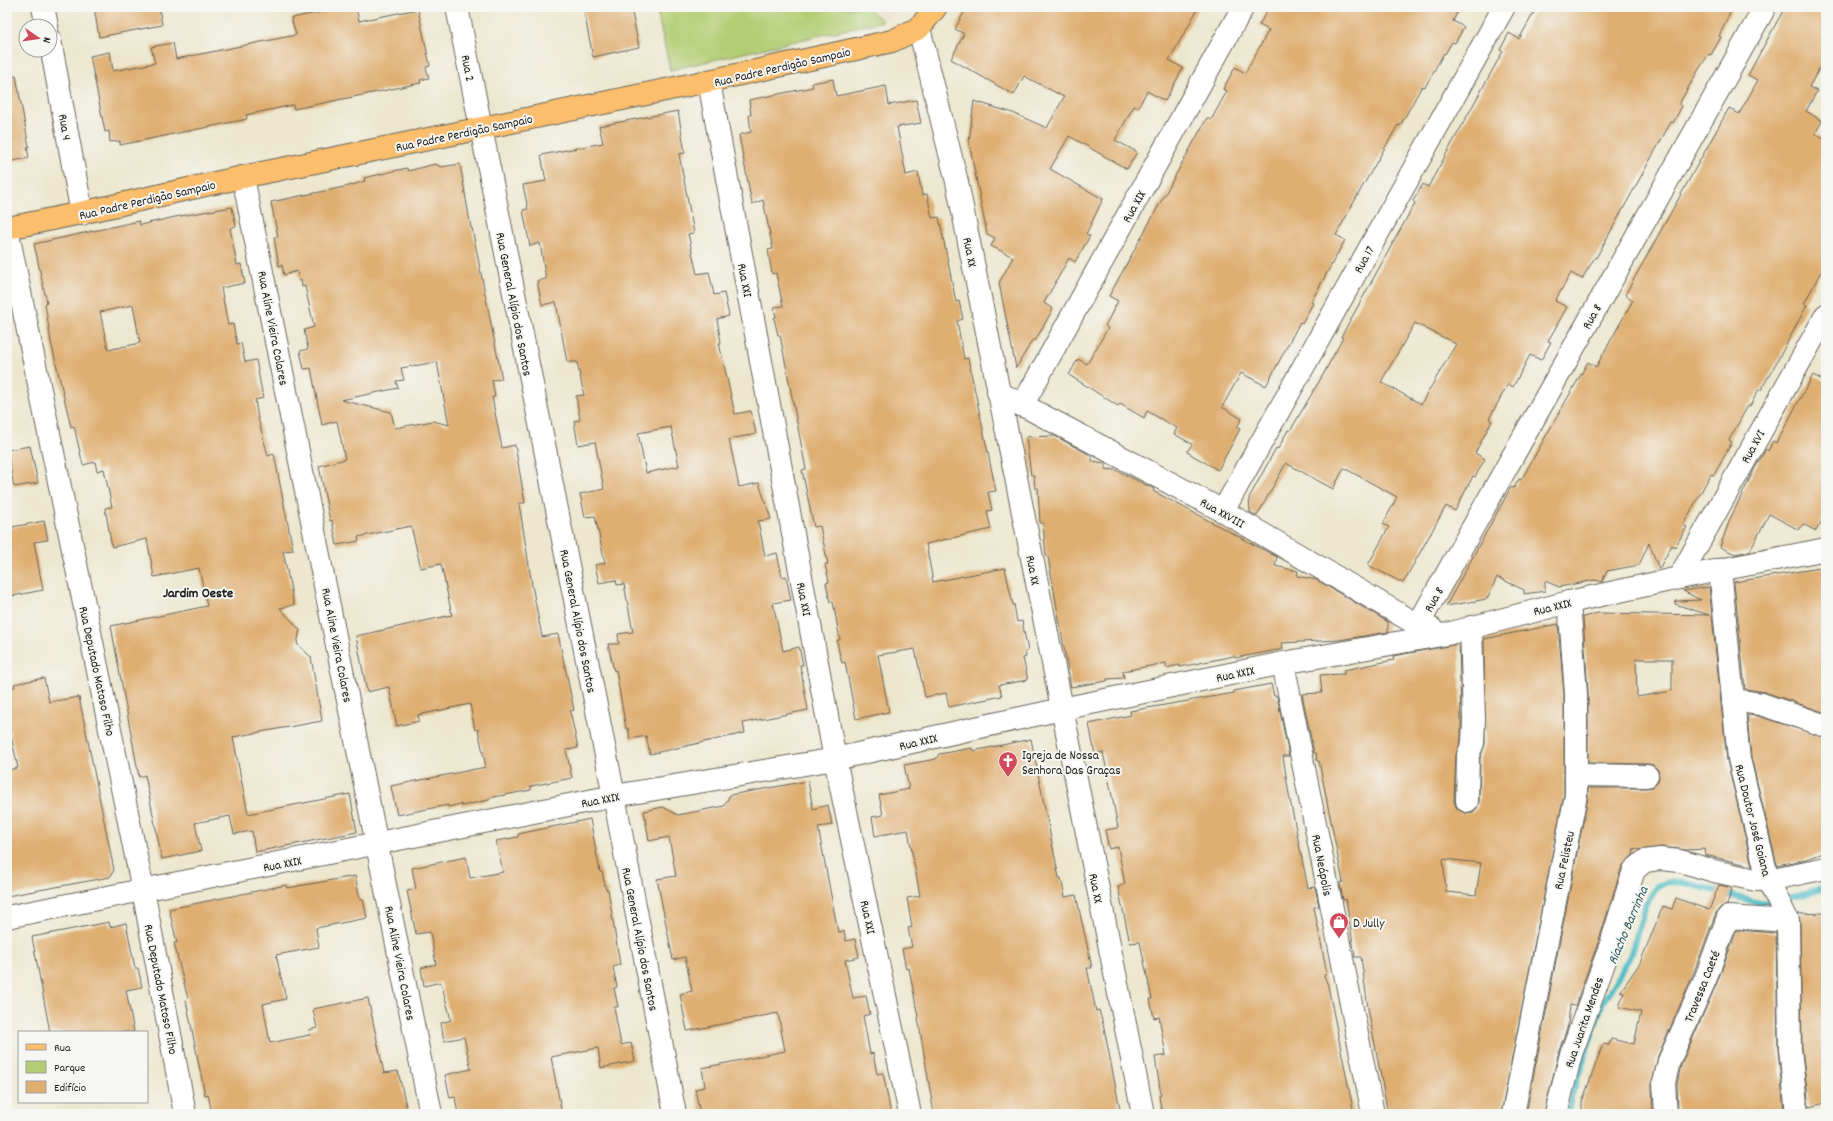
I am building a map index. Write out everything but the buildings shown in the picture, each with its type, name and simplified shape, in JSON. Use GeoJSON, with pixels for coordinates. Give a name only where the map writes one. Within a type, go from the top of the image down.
{"type":"FeatureCollection","features":[{"type":"Feature","properties":{"kind":"main road"},"geometry":{"type":"LineString","coordinates":[[919,28],[936,7]]}},
{"type":"Feature","properties":{"kind":"main road","name":"Rua Padre Perdigão Sampaio"},"geometry":{"type":"LineString","coordinates":[[7,229],[82,214],[243,177],[709,82],[892,41],[919,28]]}},
{"type":"Feature","properties":{"kind":"street"},"geometry":{"type":"LineString","coordinates":[[43,7],[45,18]]}},
{"type":"Feature","properties":{"kind":"street","name":"Rua 2"},"geometry":{"type":"LineString","coordinates":[[457,7],[480,129]]}},
{"type":"Feature","properties":{"kind":"street","name":"Rua XIX"},"geometry":{"type":"LineString","coordinates":[[1022,406],[1243,7]]}},
{"type":"Feature","properties":{"kind":"street","name":"Rua 17"},"geometry":{"type":"LineString","coordinates":[[1223,511],[1504,7]]}},
{"type":"Feature","properties":{"kind":"street","name":"Rua 8"},"geometry":{"type":"LineString","coordinates":[[1418,625],[1765,7]]}},
{"type":"Feature","properties":{"kind":"street","name":"Rua XX"},"geometry":{"type":"LineString","coordinates":[[919,28],[957,182],[1143,1114]]}},
{"type":"Feature","properties":{"kind":"street","name":"Rua 4"},"geometry":{"type":"LineString","coordinates":[[53,58],[82,214]]}},
{"type":"Feature","properties":{"kind":"street","name":"Rua XXI"},"geometry":{"type":"LineString","coordinates":[[709,82],[835,759],[910,1114]]}},
{"type":"Feature","properties":{"kind":"street","name":"Rua General Alípio dos Santos"},"geometry":{"type":"LineString","coordinates":[[480,129],[614,796],[674,1114]]}},
{"type":"Feature","properties":{"kind":"street","name":"Rua Aline Vieira Colares"},"geometry":{"type":"LineString","coordinates":[[243,177],[431,1114]]}},
{"type":"Feature","properties":{"kind":"street","name":"Rua Deputado Matoso Filho"},"geometry":{"type":"LineString","coordinates":[[7,229],[143,890],[185,1114]]}},
{"type":"Feature","properties":{"kind":"street","name":"Rua XVI"},"geometry":{"type":"LineString","coordinates":[[1679,578],[1826,315]]}},
{"type":"Feature","properties":{"kind":"street","name":"Rua XXVIII"},"geometry":{"type":"LineString","coordinates":[[998,392],[1223,511],[1418,625],[1447,634]]}},
{"type":"Feature","properties":{"kind":"street","name":"Rua XXIX"},"geometry":{"type":"LineString","coordinates":[[7,917],[614,796],[835,759],[1062,709],[1283,663],[1447,634],[1569,602],[1679,578],[1826,549]]}},
{"type":"Feature","properties":{"kind":"street","name":"Rua Doutor José Goiana"},"geometry":{"type":"LineString","coordinates":[[1720,570],[1739,759],[1768,880],[1788,921],[1790,1049],[1797,1114]]}},
{"type":"Feature","properties":{"kind":"street","name":"Rua Felisteu"},"geometry":{"type":"LineString","coordinates":[[1513,1114],[1576,795],[1576,694],[1569,602]]}},
{"type":"Feature","properties":{"kind":"street"},"geometry":{"type":"LineString","coordinates":[[1467,801],[1468,755],[1473,743],[1474,720],[1471,627]]}},
{"type":"Feature","properties":{"kind":"street","name":"Rua Neápolis"},"geometry":{"type":"LineString","coordinates":[[1283,663],[1373,1114]]}},
{"type":"Feature","properties":{"kind":"street"},"geometry":{"type":"LineString","coordinates":[[1733,700],[1761,704],[1826,726]]}},
{"type":"Feature","properties":{"kind":"street"},"geometry":{"type":"LineString","coordinates":[[1576,775],[1647,776]]}},
{"type":"Feature","properties":{"kind":"street","name":"Rua Juarita Mendes"},"geometry":{"type":"LineString","coordinates":[[1556,1114],[1571,1054],[1611,944],[1634,870],[1646,861],[1660,859],[1680,861],[1714,871],[1756,880],[1768,880],[1826,868]]}},
{"type":"Feature","properties":{"kind":"street","name":"Travessa Caeté"},"geometry":{"type":"LineString","coordinates":[[1666,1114],[1664,1083],[1669,1061],[1705,980],[1728,917],[1788,921]]}},
{"type":"Feature","properties":{"kind":"shaded area"},"geometry":{"type":"Polygon","coordinates":[[[867,7],[903,7],[883,21],[867,7]]]}},
{"type":"Feature","properties":{"kind":"green space"},"geometry":{"type":"Polygon","coordinates":[[[656,7],[867,7],[883,21],[670,70],[656,7]]]}},
{"type":"Feature","properties":{"kind":"waterway","name":"Riacho Barrinha"},"geometry":{"type":"LineString","coordinates":[[1568,1114],[1571,1097],[1603,1002],[1630,956],[1646,905],[1657,886],[1668,882],[1686,883],[1759,903],[1773,901]]}},
{"type":"Feature","properties":{"kind":"waterway","name":"Riacho Barrinha"},"geometry":{"type":"LineString","coordinates":[[1782,900],[1826,888]]}},
{"type":"Feature","properties":{"kind":"place","name":"Igreja de Nossa Senhora Das Graças"},"geometry":{"type":"Point","coordinates":[1008,778]}},
{"type":"Feature","properties":{"kind":"place","name":"D Jully"},"geometry":{"type":"Point","coordinates":[1339,939]}},
{"type":"Feature","properties":{"kind":"district","name":"Jardim Oeste"},"geometry":{"type":"Point","coordinates":[198,592]}}]}
